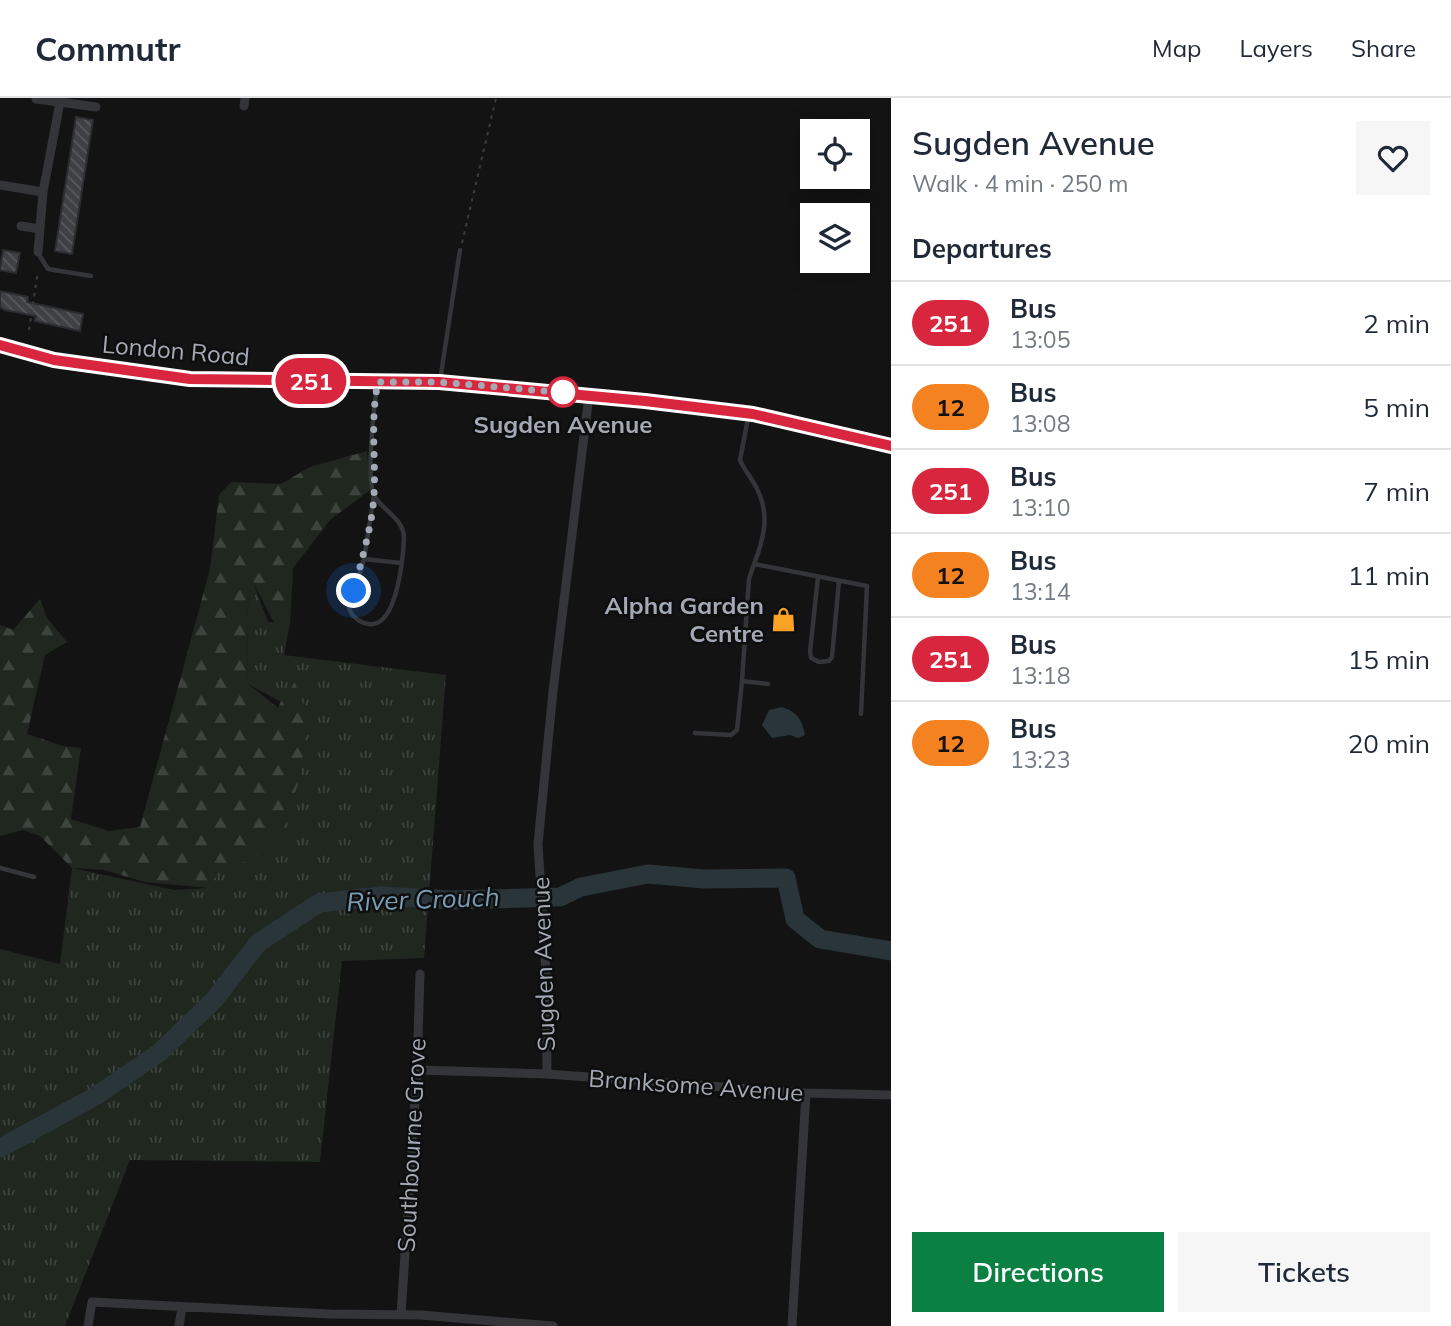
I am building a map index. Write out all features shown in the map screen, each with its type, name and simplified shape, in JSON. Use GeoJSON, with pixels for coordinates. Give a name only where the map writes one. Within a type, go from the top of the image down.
{"type":"FeatureCollection","features":[{"type":"Feature","properties":{"kind":"main road","name":"London Road"},"geometry":{"type":"LineString","coordinates":[[0,345],[54,360],[190,379],[439,382],[749,413],[891,446]]}},
{"type":"Feature","properties":{"kind":"street"},"geometry":{"type":"LineString","coordinates":[[36,99],[96,107]]}},
{"type":"Feature","properties":{"kind":"street"},"geometry":{"type":"LineString","coordinates":[[38,252],[43,192],[60,102]]}},
{"type":"Feature","properties":{"kind":"street"},"geometry":{"type":"LineString","coordinates":[[0,185],[43,192]]}},
{"type":"Feature","properties":{"kind":"street"},"geometry":{"type":"LineString","coordinates":[[21,226],[40,229]]}},
{"type":"Feature","properties":{"kind":"street","name":"Sugden Avenue"},"geometry":{"type":"LineString","coordinates":[[547,1074],[546,972],[538,844],[553,691],[589,395]]}},
{"type":"Feature","properties":{"kind":"street","name":"Southbourne Grove"},"geometry":{"type":"LineString","coordinates":[[401,1315],[418,1070],[420,974]]}},
{"type":"Feature","properties":{"kind":"street","name":"Branksome Avenue"},"geometry":{"type":"LineString","coordinates":[[418,1070],[547,1074],[806,1094],[891,1096]]}},
{"type":"Feature","properties":{"kind":"street"},"geometry":{"type":"LineString","coordinates":[[792,1326],[806,1094]]}},
{"type":"Feature","properties":{"kind":"street"},"geometry":{"type":"LineString","coordinates":[[88,1326],[92,1302],[401,1315],[478,1324],[553,1326]]}},
{"type":"Feature","properties":{"kind":"street"},"geometry":{"type":"LineString","coordinates":[[179,1326],[182,1307]]}},
{"type":"Feature","properties":{"kind":"street"},"geometry":{"type":"LineString","coordinates":[[330,1314],[331,1326]]}},
{"type":"Feature","properties":{"kind":"lane"},"geometry":{"type":"LineString","coordinates":[[439,382],[460,250]]}},
{"type":"Feature","properties":{"kind":"lane"},"geometry":{"type":"LineString","coordinates":[[38,252],[48,269],[90,276]]}},
{"type":"Feature","properties":{"kind":"lane"},"geometry":{"type":"LineString","coordinates":[[374,495],[403,532],[401,563],[389,613],[376,624],[366,624],[356,618],[349,608],[363,559],[374,495],[372,409],[378,382]]}},
{"type":"Feature","properties":{"kind":"lane"},"geometry":{"type":"LineString","coordinates":[[695,733],[731,735],[737,730],[749,579],[763,538],[765,512],[756,485],[740,460],[749,413]]}},
{"type":"Feature","properties":{"kind":"lane"},"geometry":{"type":"LineString","coordinates":[[363,559],[401,563]]}},
{"type":"Feature","properties":{"kind":"lane"},"geometry":{"type":"LineString","coordinates":[[754,564],[867,586],[861,714]]}},
{"type":"Feature","properties":{"kind":"lane"},"geometry":{"type":"LineString","coordinates":[[818,577],[810,652],[811,657],[819,662],[829,661],[833,650],[839,581]]}},
{"type":"Feature","properties":{"kind":"lane"},"geometry":{"type":"LineString","coordinates":[[742,681],[768,684]]}},
{"type":"Feature","properties":{"kind":"lane"},"geometry":{"type":"LineString","coordinates":[[0,869],[34,877]]}},
{"type":"Feature","properties":{"kind":"path"},"geometry":{"type":"LineString","coordinates":[[460,250],[496,98]]}},
{"type":"Feature","properties":{"kind":"path"},"geometry":{"type":"LineString","coordinates":[[29,330],[38,270],[33,256],[38,252]]}},
{"type":"Feature","properties":{"kind":"green space"},"geometry":{"type":"Polygon","coordinates":[[[367,451],[370,490],[330,520],[293,568],[290,623],[274,623],[251,578],[247,617],[248,684],[278,708],[292,676],[306,711],[301,774],[284,828],[251,861],[221,866],[209,888],[145,882],[104,870],[72,868],[40,836],[23,830],[0,836],[0,625],[13,630],[40,599],[47,618],[67,642],[45,655],[27,734],[63,746],[81,748],[71,819],[109,831],[140,827],[210,569],[219,495],[231,482],[281,484],[310,467],[367,451]]]}},
{"type":"Feature","properties":{"kind":"green space"},"geometry":{"type":"Polygon","coordinates":[[[251,576],[268,622],[290,623],[284,655],[446,675],[424,958],[342,961],[320,1162],[130,1160],[65,1326],[0,1326],[0,949],[60,964],[72,868],[174,890],[208,888],[292,677],[281,702],[248,684],[247,617],[251,576]]]}},
{"type":"Feature","properties":{"kind":"shaded area"},"geometry":{"type":"Polygon","coordinates":[[[782,707],[798,717],[805,735],[798,738],[790,735],[772,738],[762,725],[769,710],[782,707]]]}},
{"type":"Feature","properties":{"kind":"building"},"geometry":{"type":"Polygon","coordinates":[[[76,117],[93,120],[72,254],[55,251],[76,117]]]}},
{"type":"Feature","properties":{"kind":"building"},"geometry":{"type":"Polygon","coordinates":[[[3,250],[20,253],[16,273],[0,270],[3,250]]]}},
{"type":"Feature","properties":{"kind":"building"},"geometry":{"type":"Polygon","coordinates":[[[0,291],[28,297],[27,302],[83,314],[80,331],[35,321],[36,316],[5,310],[0,307],[0,291]]]}},
{"type":"Feature","properties":{"kind":"waterway","name":"River Crouch"},"geometry":{"type":"LineString","coordinates":[[0,1148],[94,1097],[159,1053],[214,1000],[258,943],[319,903],[382,896],[452,900],[560,897],[581,887],[648,874],[704,879],[786,878],[795,919],[820,939],[891,951]]}},
{"type":"Feature","properties":{"kind":"bus line","name":"251"},"geometry":{"type":"LineString","coordinates":[[0,345],[54,360],[190,379],[439,382],[527,388],[645,401],[753,414],[891,446]]}},
{"type":"Feature","properties":{"kind":"place","name":"Sugden Avenue"},"geometry":{"type":"Point","coordinates":[563,392]}},
{"type":"Feature","properties":{"kind":"place","name":"Alpha Garden Centre"},"geometry":{"type":"Point","coordinates":[784,619]}},
{"type":"Feature","properties":{"kind":"route"},"geometry":{"type":"LineString","coordinates":[[354,591],[363,559],[374,495],[372,409],[378,382],[439,382],[568,393],[563,392]]}}]}
